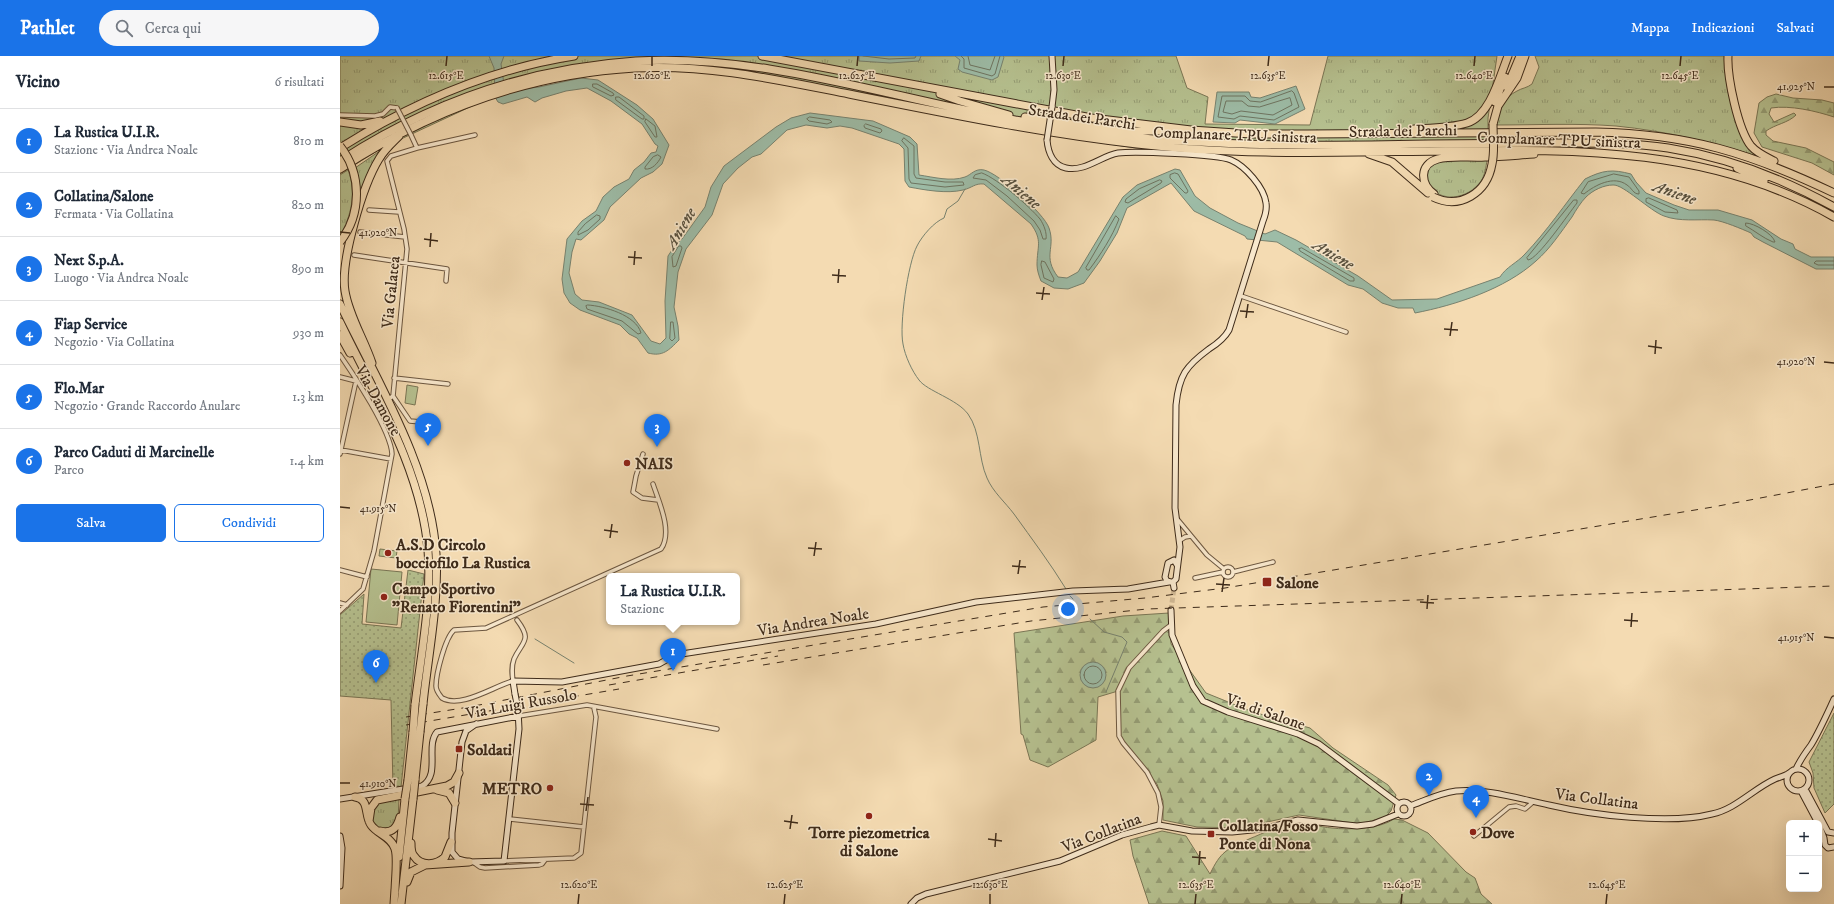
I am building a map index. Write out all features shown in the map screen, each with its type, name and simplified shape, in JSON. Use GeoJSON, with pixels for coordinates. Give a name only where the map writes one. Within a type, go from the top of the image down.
{"type":"FeatureCollection","features":[{"type":"Feature","properties":{"kind":"highway"},"geometry":{"type":"LineString","coordinates":[[340,122],[357,124],[373,123],[415,106],[483,88],[529,65],[574,56]]}},
{"type":"Feature","properties":{"kind":"highway","name":"Strada dei Parchi"},"geometry":{"type":"LineString","coordinates":[[596,66],[658,56]]}},
{"type":"Feature","properties":{"kind":"highway","name":"Strada dei Parchi"},"geometry":{"type":"LineString","coordinates":[[690,56],[739,60],[798,69],[1008,114],[1160,136],[1250,140],[1596,138],[1640,140],[1691,148],[1749,163],[1799,184],[1834,202]]}},
{"type":"Feature","properties":{"kind":"highway"},"geometry":{"type":"LineString","coordinates":[[762,56],[909,85],[1092,118],[1134,124],[1230,133]]}},
{"type":"Feature","properties":{"kind":"highway"},"geometry":{"type":"LineString","coordinates":[[1492,96],[1503,56]]}},
{"type":"Feature","properties":{"kind":"highway"},"geometry":{"type":"LineString","coordinates":[[1368,133],[1453,126],[1468,123],[1480,115],[1492,96],[1508,56]]}},
{"type":"Feature","properties":{"kind":"highway"},"geometry":{"type":"LineString","coordinates":[[1341,152],[1372,154],[1385,158],[1398,166],[1433,196],[1446,201],[1459,201],[1469,198],[1483,186],[1492,165],[1492,124],[1495,104],[1513,56]]}},
{"type":"Feature","properties":{"kind":"highway"},"geometry":{"type":"LineString","coordinates":[[1505,94],[1520,56]]}},
{"type":"Feature","properties":{"kind":"highway"},"geometry":{"type":"LineString","coordinates":[[1492,124],[1498,106],[1517,78],[1525,56]]}},
{"type":"Feature","properties":{"kind":"highway"},"geometry":{"type":"LineString","coordinates":[[1728,56],[1730,81],[1744,134],[1750,145],[1758,153],[1834,193]]}},
{"type":"Feature","properties":{"kind":"highway"},"geometry":{"type":"LineString","coordinates":[[1730,81],[1733,56]]}},
{"type":"Feature","properties":{"kind":"highway","name":"Strada dei Parchi"},"geometry":{"type":"LineString","coordinates":[[340,156],[379,132],[431,105],[517,76],[596,66],[661,60],[704,61],[748,65],[808,75],[1004,118],[1066,129],[1172,141],[1305,145],[1595,143],[1640,145],[1690,152],[1748,168],[1798,188],[1834,207]]}},
{"type":"Feature","properties":{"kind":"highway","name":"Complanare TPU sinistra"},"geometry":{"type":"LineString","coordinates":[[340,169],[408,133],[432,117],[483,88],[548,79],[596,66],[653,67],[699,69],[750,75],[1065,136],[1196,149],[1341,152],[1503,150],[1592,152],[1640,155],[1705,167],[1766,185],[1805,202],[1834,217]]}},
{"type":"Feature","properties":{"kind":"highway"},"geometry":{"type":"LineString","coordinates":[[699,69],[716,68],[788,75],[887,92]]}},
{"type":"Feature","properties":{"kind":"highway"},"geometry":{"type":"LineString","coordinates":[[909,85],[1008,114]]}},
{"type":"Feature","properties":{"kind":"highway","name":"Strada dei Parchi"},"geometry":{"type":"LineString","coordinates":[[340,161],[364,146],[415,119],[483,88]]}},
{"type":"Feature","properties":{"kind":"highway"},"geometry":{"type":"LineString","coordinates":[[340,242],[352,219],[357,194],[353,168],[340,147],[415,106]]}},
{"type":"Feature","properties":{"kind":"highway"},"geometry":{"type":"LineString","coordinates":[[1116,130],[1230,133],[1634,133],[1666,137],[1722,148],[1777,167],[1834,193]]}},
{"type":"Feature","properties":{"kind":"highway"},"geometry":{"type":"LineString","coordinates":[[354,319],[345,293],[343,276],[351,238],[366,187],[376,165],[386,149],[408,133]]}},
{"type":"Feature","properties":{"kind":"highway"},"geometry":{"type":"LineString","coordinates":[[1433,196],[1427,189],[1423,178],[1425,167],[1436,159],[1592,152]]}},
{"type":"Feature","properties":{"kind":"highway"},"geometry":{"type":"LineString","coordinates":[[1690,152],[1749,174],[1805,202]]}},
{"type":"Feature","properties":{"kind":"highway"},"geometry":{"type":"LineString","coordinates":[[340,292],[369,352],[382,390]]}},
{"type":"Feature","properties":{"kind":"highway"},"geometry":{"type":"LineString","coordinates":[[340,304],[382,390],[415,464],[427,498],[434,532],[436,586],[419,704]]}},
{"type":"Feature","properties":{"kind":"highway"},"geometry":{"type":"LineString","coordinates":[[340,322],[378,399],[411,474],[420,502],[427,539],[428,585],[419,704],[411,780],[394,904]]}},
{"type":"Feature","properties":{"kind":"highway"},"geometry":{"type":"LineString","coordinates":[[340,335],[369,390],[378,399]]}},
{"type":"Feature","properties":{"kind":"highway"},"geometry":{"type":"LineString","coordinates":[[369,821],[371,808],[377,800],[433,789],[453,783],[459,773]]}},
{"type":"Feature","properties":{"kind":"highway"},"geometry":{"type":"LineString","coordinates":[[433,789],[447,792],[455,803]]}},
{"type":"Feature","properties":{"kind":"highway"},"geometry":{"type":"LineString","coordinates":[[355,798],[364,803],[369,821],[390,840],[395,848],[395,892]]}},
{"type":"Feature","properties":{"kind":"highway"},"geometry":{"type":"LineString","coordinates":[[408,800],[412,854],[422,862],[436,863],[448,854],[451,842]]}},
{"type":"Feature","properties":{"kind":"highway"},"geometry":{"type":"LineString","coordinates":[[378,830],[386,832],[395,829],[408,800]]}},
{"type":"Feature","properties":{"kind":"highway"},"geometry":{"type":"LineString","coordinates":[[402,904],[410,822]]}},
{"type":"Feature","properties":{"kind":"highway"},"geometry":{"type":"LineString","coordinates":[[402,904],[409,875],[416,868],[425,865],[471,862]]}},
{"type":"Feature","properties":{"kind":"street"},"geometry":{"type":"LineString","coordinates":[[1052,56],[1054,90],[1047,140],[1049,152],[1058,164],[1070,168],[1081,167],[1110,155],[1124,153],[1218,157],[1231,160],[1244,169],[1262,191],[1266,204],[1254,254],[1232,324],[1226,336],[1189,366],[1182,375],[1179,384],[1176,405],[1176,518],[1178,535],[1176,579],[1172,584],[1165,577]]}},
{"type":"Feature","properties":{"kind":"street"},"geometry":{"type":"LineString","coordinates":[[340,115],[375,116],[383,114],[391,107],[397,108],[408,133],[417,148],[475,135]]}},
{"type":"Feature","properties":{"kind":"street","name":"Via Galatea"},"geometry":{"type":"LineString","coordinates":[[417,148],[394,154],[387,160],[405,237],[406,262],[391,397],[409,420],[432,425],[432,417]]}},
{"type":"Feature","properties":{"kind":"street"},"geometry":{"type":"LineString","coordinates":[[369,210],[399,212]]}},
{"type":"Feature","properties":{"kind":"street"},"geometry":{"type":"LineString","coordinates":[[360,232],[405,237]]}},
{"type":"Feature","properties":{"kind":"street"},"geometry":{"type":"LineString","coordinates":[[354,255],[447,269],[446,281]]}},
{"type":"Feature","properties":{"kind":"street"},"geometry":{"type":"LineString","coordinates":[[1241,296],[1346,332]]}},
{"type":"Feature","properties":{"kind":"street","name":"Via Damone"},"geometry":{"type":"LineString","coordinates":[[340,355],[377,413],[390,443],[391,459]]}},
{"type":"Feature","properties":{"kind":"street"},"geometry":{"type":"LineString","coordinates":[[340,377],[356,381],[341,448],[391,459],[374,551],[367,577],[361,592],[340,611]]}},
{"type":"Feature","properties":{"kind":"street"},"geometry":{"type":"LineString","coordinates":[[394,378],[448,384]]}},
{"type":"Feature","properties":{"kind":"street"},"geometry":{"type":"LineString","coordinates":[[643,454],[633,492],[638,496],[658,500]]}},
{"type":"Feature","properties":{"kind":"street","name":"Via Andrea Noale"},"geometry":{"type":"LineString","coordinates":[[609,573],[656,553],[663,546],[666,529],[653,484]]}},
{"type":"Feature","properties":{"kind":"street"},"geometry":{"type":"LineString","coordinates":[[1176,518],[1210,559],[1223,571],[1225,577],[1228,578],[1233,572],[1273,562]]}},
{"type":"Feature","properties":{"kind":"street"},"geometry":{"type":"LineString","coordinates":[[1178,535],[1185,532],[1191,536]]}},
{"type":"Feature","properties":{"kind":"street"},"geometry":{"type":"LineString","coordinates":[[1178,535],[1185,537],[1191,536]]}},
{"type":"Feature","properties":{"kind":"street"},"geometry":{"type":"LineString","coordinates":[[1157,585],[1165,577],[1168,563],[1172,560],[1178,535]]}},
{"type":"Feature","properties":{"kind":"street"},"geometry":{"type":"LineString","coordinates":[[1172,560],[1176,561],[1177,565]]}},
{"type":"Feature","properties":{"kind":"street"},"geometry":{"type":"LineString","coordinates":[[1195,578],[1223,571],[1228,567],[1233,572]]}},
{"type":"Feature","properties":{"kind":"street"},"geometry":{"type":"LineString","coordinates":[[340,570],[367,577]]}},
{"type":"Feature","properties":{"kind":"street","name":"Via Andrea Noale"},"geometry":{"type":"LineString","coordinates":[[606,574],[486,628],[458,629],[452,632],[446,644],[437,678],[436,688],[442,698],[450,700],[480,695],[513,682],[562,682],[659,664],[675,655],[876,624],[976,602],[1073,591],[1128,589],[1172,584]]}},
{"type":"Feature","properties":{"kind":"street"},"geometry":{"type":"LineString","coordinates":[[340,603],[347,605]]}},
{"type":"Feature","properties":{"kind":"street","name":"Via di Salone"},"geometry":{"type":"LineString","coordinates":[[1171,610],[1171,625],[1174,640],[1193,686],[1205,703],[1228,712],[1274,725],[1319,744],[1399,804]]}},
{"type":"Feature","properties":{"kind":"street"},"geometry":{"type":"LineString","coordinates":[[504,861],[510,819],[519,729],[519,716],[513,682],[513,664],[526,638],[525,631],[517,620]]}},
{"type":"Feature","properties":{"kind":"street"},"geometry":{"type":"LineString","coordinates":[[1158,826],[1161,807],[1158,793],[1147,772],[1122,744],[1119,736],[1118,691],[1125,674],[1136,660],[1163,631],[1171,625]]}},
{"type":"Feature","properties":{"kind":"street"},"geometry":{"type":"LineString","coordinates":[[1788,784],[1789,774],[1796,769],[1824,720],[1834,699]]}},
{"type":"Feature","properties":{"kind":"street","name":"Via Luigi Russolo"},"geometry":{"type":"LineString","coordinates":[[355,798],[420,787],[425,784],[431,776],[435,734],[440,730],[589,705],[594,708],[716,729]]}},
{"type":"Feature","properties":{"kind":"street"},"geometry":{"type":"LineString","coordinates":[[476,724],[466,731],[462,742],[451,842],[455,856],[460,860],[471,862],[545,860],[578,857],[582,851],[596,717],[594,708]]}},
{"type":"Feature","properties":{"kind":"street"},"geometry":{"type":"LineString","coordinates":[[452,728],[459,731],[462,742]]}},
{"type":"Feature","properties":{"kind":"street"},"geometry":{"type":"LineString","coordinates":[[1803,790],[1810,778],[1802,765],[1804,754]]}},
{"type":"Feature","properties":{"kind":"street"},"geometry":{"type":"LineString","coordinates":[[1796,769],[1804,770]]}},
{"type":"Feature","properties":{"kind":"street","name":"Via Collatina"},"geometry":{"type":"LineString","coordinates":[[1410,806],[1434,796],[1457,791],[1479,791],[1564,808],[1610,814],[1691,818],[1713,814],[1728,808],[1775,779],[1789,774]]}},
{"type":"Feature","properties":{"kind":"street"},"geometry":{"type":"LineString","coordinates":[[1775,779],[1781,780],[1788,784],[1791,788],[1803,790],[1832,834],[1823,843],[1828,848],[1834,846]]}},
{"type":"Feature","properties":{"kind":"street"},"geometry":{"type":"LineString","coordinates":[[1803,790],[1816,820]]}},
{"type":"Feature","properties":{"kind":"street"},"geometry":{"type":"LineString","coordinates":[[340,799],[355,798]]}},
{"type":"Feature","properties":{"kind":"street"},"geometry":{"type":"LineString","coordinates":[[1404,802],[1410,806],[1411,812],[1407,816],[1398,814],[1396,808],[1399,804],[1404,802]]}},
{"type":"Feature","properties":{"kind":"street"},"geometry":{"type":"LineString","coordinates":[[1474,836],[1509,807],[1516,806],[1525,809],[1533,802]]}},
{"type":"Feature","properties":{"kind":"street","name":"Via Collatina"},"geometry":{"type":"LineString","coordinates":[[911,904],[917,898],[926,894],[1060,861],[1122,835],[1158,826],[1192,831],[1232,832],[1262,829],[1298,820],[1338,825],[1373,824],[1398,814]]}},
{"type":"Feature","properties":{"kind":"street"},"geometry":{"type":"LineString","coordinates":[[510,819],[584,827]]}},
{"type":"Feature","properties":{"kind":"street"},"geometry":{"type":"LineString","coordinates":[[340,836],[342,848],[340,886]]}},
{"type":"Feature","properties":{"kind":"street"},"geometry":{"type":"LineString","coordinates":[[471,862],[480,867],[509,867],[539,866],[545,860]]}},
{"type":"Feature","properties":{"kind":"green space"},"geometry":{"type":"Polygon","coordinates":[[[340,56],[1176,56],[1187,88],[1208,97],[1205,124],[1310,125],[1328,56],[1497,56],[1488,118],[1488,153],[1200,151],[1136,148],[1075,139],[738,76],[683,70],[612,72],[512,90],[487,99],[380,149],[340,174],[340,56]]]}},
{"type":"Feature","properties":{"kind":"green space"},"geometry":{"type":"Polygon","coordinates":[[[1535,56],[1726,56],[1726,71],[1752,150],[1760,157],[1689,138],[1634,128],[1556,124],[1496,125],[1505,101],[1512,94],[1532,84],[1539,67],[1535,56]]]}},
{"type":"Feature","properties":{"kind":"green space"},"geometry":{"type":"Polygon","coordinates":[[[1776,94],[1793,98],[1822,100],[1834,103],[1834,117],[1803,109],[1786,107],[1771,108],[1769,114],[1774,122],[1794,113],[1796,115],[1766,131],[1766,135],[1773,141],[1806,148],[1834,162],[1834,175],[1812,163],[1762,147],[1754,133],[1759,103],[1767,97],[1776,94]]]}},
{"type":"Feature","properties":{"kind":"green space"},"geometry":{"type":"Polygon","coordinates":[[[384,148],[358,204],[355,168],[384,148]]]}},
{"type":"Feature","properties":{"kind":"green space"},"geometry":{"type":"Polygon","coordinates":[[[1438,160],[1487,160],[1481,181],[1476,187],[1462,195],[1446,197],[1433,189],[1425,174],[1426,170],[1438,160]]]}},
{"type":"Feature","properties":{"kind":"green space"},"geometry":{"type":"Polygon","coordinates":[[[348,170],[352,187],[352,204],[340,236],[340,175],[348,170]]]}},
{"type":"Feature","properties":{"kind":"green space"},"geometry":{"type":"Polygon","coordinates":[[[407,385],[418,387],[415,405],[405,403],[407,385]]]}},
{"type":"Feature","properties":{"kind":"green space","name":"A.S.D Circolo bocciofilo La Rustica"},"geometry":{"type":"Polygon","coordinates":[[[380,549],[397,551],[396,558],[379,556],[380,549]]]}},
{"type":"Feature","properties":{"kind":"green space","name":"Campo Sportivo \"Renato Fiorentini\""},"geometry":{"type":"Polygon","coordinates":[[[371,569],[402,572],[397,625],[366,622],[371,569]]]}},
{"type":"Feature","properties":{"kind":"green space"},"geometry":{"type":"Polygon","coordinates":[[[408,570],[424,574],[401,787],[393,788],[391,700],[340,696],[340,615],[364,594],[362,624],[401,628],[408,570]]]}},
{"type":"Feature","properties":{"kind":"green space"},"geometry":{"type":"Polygon","coordinates":[[[1169,613],[1171,644],[1206,693],[1253,712],[1310,728],[1333,748],[1388,785],[1396,795],[1391,811],[1385,817],[1360,824],[1299,815],[1240,828],[1197,827],[1163,820],[1163,801],[1157,784],[1120,739],[1118,691],[1098,697],[1096,740],[1048,767],[1030,760],[1023,735],[1021,734],[1014,633],[1123,616],[1169,613]]]}},
{"type":"Feature","properties":{"kind":"green space"},"geometry":{"type":"Polygon","coordinates":[[[1834,713],[1834,804],[1825,813],[1814,788],[1813,773],[1809,762],[1834,713]]]}},
{"type":"Feature","properties":{"kind":"green space"},"geometry":{"type":"Polygon","coordinates":[[[399,799],[398,820],[395,826],[381,830],[373,820],[373,809],[382,802],[399,799]]]}},
{"type":"Feature","properties":{"kind":"green space"},"geometry":{"type":"Polygon","coordinates":[[[1394,819],[1402,820],[1428,833],[1466,872],[1475,878],[1481,894],[1492,904],[1149,904],[1133,856],[1130,840],[1162,831],[1186,836],[1210,874],[1221,856],[1229,849],[1277,828],[1300,824],[1327,828],[1355,829],[1381,825],[1394,819]]]}},
{"type":"Feature","properties":{"kind":"water"},"geometry":{"type":"Polygon","coordinates":[[[489,56],[504,56],[501,64],[505,91],[539,87],[581,78],[598,80],[637,105],[653,119],[669,145],[662,164],[653,172],[641,178],[610,207],[604,220],[581,240],[576,239],[572,252],[569,273],[575,294],[582,300],[599,302],[632,315],[651,341],[660,344],[666,338],[665,301],[668,256],[705,207],[711,187],[724,166],[776,127],[791,118],[810,113],[873,121],[910,137],[917,144],[919,175],[942,179],[954,179],[965,177],[976,171],[984,170],[999,178],[1020,194],[1045,221],[1051,235],[1051,263],[1053,270],[1058,277],[1067,278],[1078,272],[1123,197],[1137,185],[1175,169],[1180,170],[1195,196],[1210,208],[1238,223],[1265,234],[1275,230],[1296,240],[1358,276],[1392,300],[1437,299],[1500,277],[1505,270],[1522,257],[1533,245],[1585,179],[1608,171],[1618,171],[1631,174],[1646,193],[1674,205],[1689,210],[1718,210],[1752,220],[1781,239],[1793,244],[1795,249],[1811,257],[1834,257],[1834,269],[1816,269],[1763,242],[1754,237],[1751,233],[1722,222],[1714,220],[1676,219],[1664,216],[1630,193],[1617,186],[1610,185],[1595,190],[1586,197],[1551,246],[1524,271],[1495,288],[1431,310],[1415,313],[1413,308],[1398,308],[1382,303],[1363,289],[1348,285],[1277,242],[1247,239],[1245,236],[1194,211],[1171,183],[1127,208],[1117,233],[1100,261],[1084,283],[1068,289],[1054,288],[1041,281],[1037,265],[1038,239],[1031,224],[984,184],[978,184],[963,190],[950,192],[909,187],[905,181],[904,149],[899,144],[852,128],[840,126],[827,128],[806,125],[787,130],[761,154],[752,157],[738,168],[723,184],[712,215],[686,249],[678,272],[674,307],[679,340],[665,352],[653,354],[648,353],[637,338],[629,334],[620,325],[580,310],[570,303],[564,293],[562,279],[567,239],[582,221],[596,211],[603,197],[614,187],[629,179],[634,170],[644,162],[651,153],[656,152],[658,146],[655,144],[642,124],[611,101],[587,88],[566,91],[542,98],[535,102],[527,97],[503,104],[498,102],[495,97],[494,68],[489,56]]]}},
{"type":"Feature","properties":{"kind":"water"},"geometry":{"type":"Polygon","coordinates":[[[859,56],[921,56],[919,61],[890,63],[859,61],[859,56]]]}},
{"type":"Feature","properties":{"kind":"water"},"geometry":{"type":"Polygon","coordinates":[[[955,56],[1004,57],[998,77],[992,80],[962,72],[958,69],[960,60],[955,56]]]}},
{"type":"Feature","properties":{"kind":"water"},"geometry":{"type":"Polygon","coordinates":[[[1296,86],[1305,109],[1275,124],[1240,120],[1235,123],[1213,122],[1217,92],[1249,92],[1251,97],[1260,98],[1296,86]]]}},
{"type":"Feature","properties":{"kind":"water"},"geometry":{"type":"Polygon","coordinates":[[[1093,662],[1102,666],[1106,675],[1102,684],[1093,688],[1084,684],[1080,675],[1084,666],[1093,662]]]}},
{"type":"Feature","properties":{"kind":"waterway"},"geometry":{"type":"LineString","coordinates":[[965,189],[958,201],[947,209],[944,218],[932,226],[925,234],[917,246],[914,254],[910,266],[903,309],[902,335],[905,353],[914,372],[923,384],[957,404],[968,414],[975,429],[987,478],[1047,560],[1066,589]]}},
{"type":"Feature","properties":{"kind":"waterway"},"geometry":{"type":"LineString","coordinates":[[1070,596],[1073,599]]}},
{"type":"Feature","properties":{"kind":"waterway"},"geometry":{"type":"LineString","coordinates":[[1090,619],[1104,632],[1122,637],[1127,642],[1106,692]]}},
{"type":"Feature","properties":{"kind":"waterway"},"geometry":{"type":"LineString","coordinates":[[535,639],[574,663]]}},
{"type":"Feature","properties":{"kind":"tunnel"},"geometry":{"type":"LineString","coordinates":[[1171,610],[1174,588]]}},
{"type":"Feature","properties":{"kind":"railway"},"geometry":{"type":"LineString","coordinates":[[406,717],[469,707],[627,676],[1043,607],[1145,598],[1225,588],[1713,507],[1834,484]]}},
{"type":"Feature","properties":{"kind":"railway"},"geometry":{"type":"LineString","coordinates":[[763,665],[1031,621],[1147,609],[1834,586]]}},
{"type":"Feature","properties":{"kind":"railway"},"geometry":{"type":"LineString","coordinates":[[609,685],[778,656]]}},
{"type":"Feature","properties":{"kind":"railway"},"geometry":{"type":"LineString","coordinates":[[406,725],[619,689]]}},
{"type":"Feature","properties":{"kind":"place","name":"Flo.Mar"},"geometry":{"type":"Point","coordinates":[428,446]}},
{"type":"Feature","properties":{"kind":"place","name":"Next S.p.A."},"geometry":{"type":"Point","coordinates":[657,447]}},
{"type":"Feature","properties":{"kind":"place","name":"NAIS"},"geometry":{"type":"Point","coordinates":[627,463]}},
{"type":"Feature","properties":{"kind":"place","name":"A.S.D Circolo bocciofilo La Rustica"},"geometry":{"type":"Point","coordinates":[388,553]}},
{"type":"Feature","properties":{"kind":"place","name":"Salone"},"geometry":{"type":"Point","coordinates":[1267,582]}},
{"type":"Feature","properties":{"kind":"place","name":"Campo Sportivo \"Renato Fiorentini\""},"geometry":{"type":"Point","coordinates":[384,597]}},
{"type":"Feature","properties":{"kind":"place","name":"La Rustica U.I.R."},"geometry":{"type":"Point","coordinates":[673,671]}},
{"type":"Feature","properties":{"kind":"place","name":"Parco Caduti di Marcinelle"},"geometry":{"type":"Point","coordinates":[376,683]}},
{"type":"Feature","properties":{"kind":"place","name":"Soldati"},"geometry":{"type":"Point","coordinates":[459,749]}},
{"type":"Feature","properties":{"kind":"place","name":"METRO"},"geometry":{"type":"Point","coordinates":[550,788]}},
{"type":"Feature","properties":{"kind":"place","name":"Collatina/Salone"},"geometry":{"type":"Point","coordinates":[1429,796]}},
{"type":"Feature","properties":{"kind":"place","name":"Torre piezometrica di Salone"},"geometry":{"type":"Point","coordinates":[869,816]}},
{"type":"Feature","properties":{"kind":"place","name":"Fiap Service"},"geometry":{"type":"Point","coordinates":[1476,818]}},
{"type":"Feature","properties":{"kind":"place","name":"Dove"},"geometry":{"type":"Point","coordinates":[1473,832]}},
{"type":"Feature","properties":{"kind":"place","name":"Collatina/Fosso Ponte di Nona"},"geometry":{"type":"Point","coordinates":[1211,834]}},
{"type":"Feature","properties":{"kind":"water label","name":"Aniene"},"geometry":{"type":"Point","coordinates":[1022,191]}},
{"type":"Feature","properties":{"kind":"water label","name":"Aniene"},"geometry":{"type":"Point","coordinates":[1675,192]}},
{"type":"Feature","properties":{"kind":"water label","name":"Aniene"},"geometry":{"type":"Point","coordinates":[680,228]}},
{"type":"Feature","properties":{"kind":"water label","name":"Aniene"},"geometry":{"type":"Point","coordinates":[1334,254]}}]}
